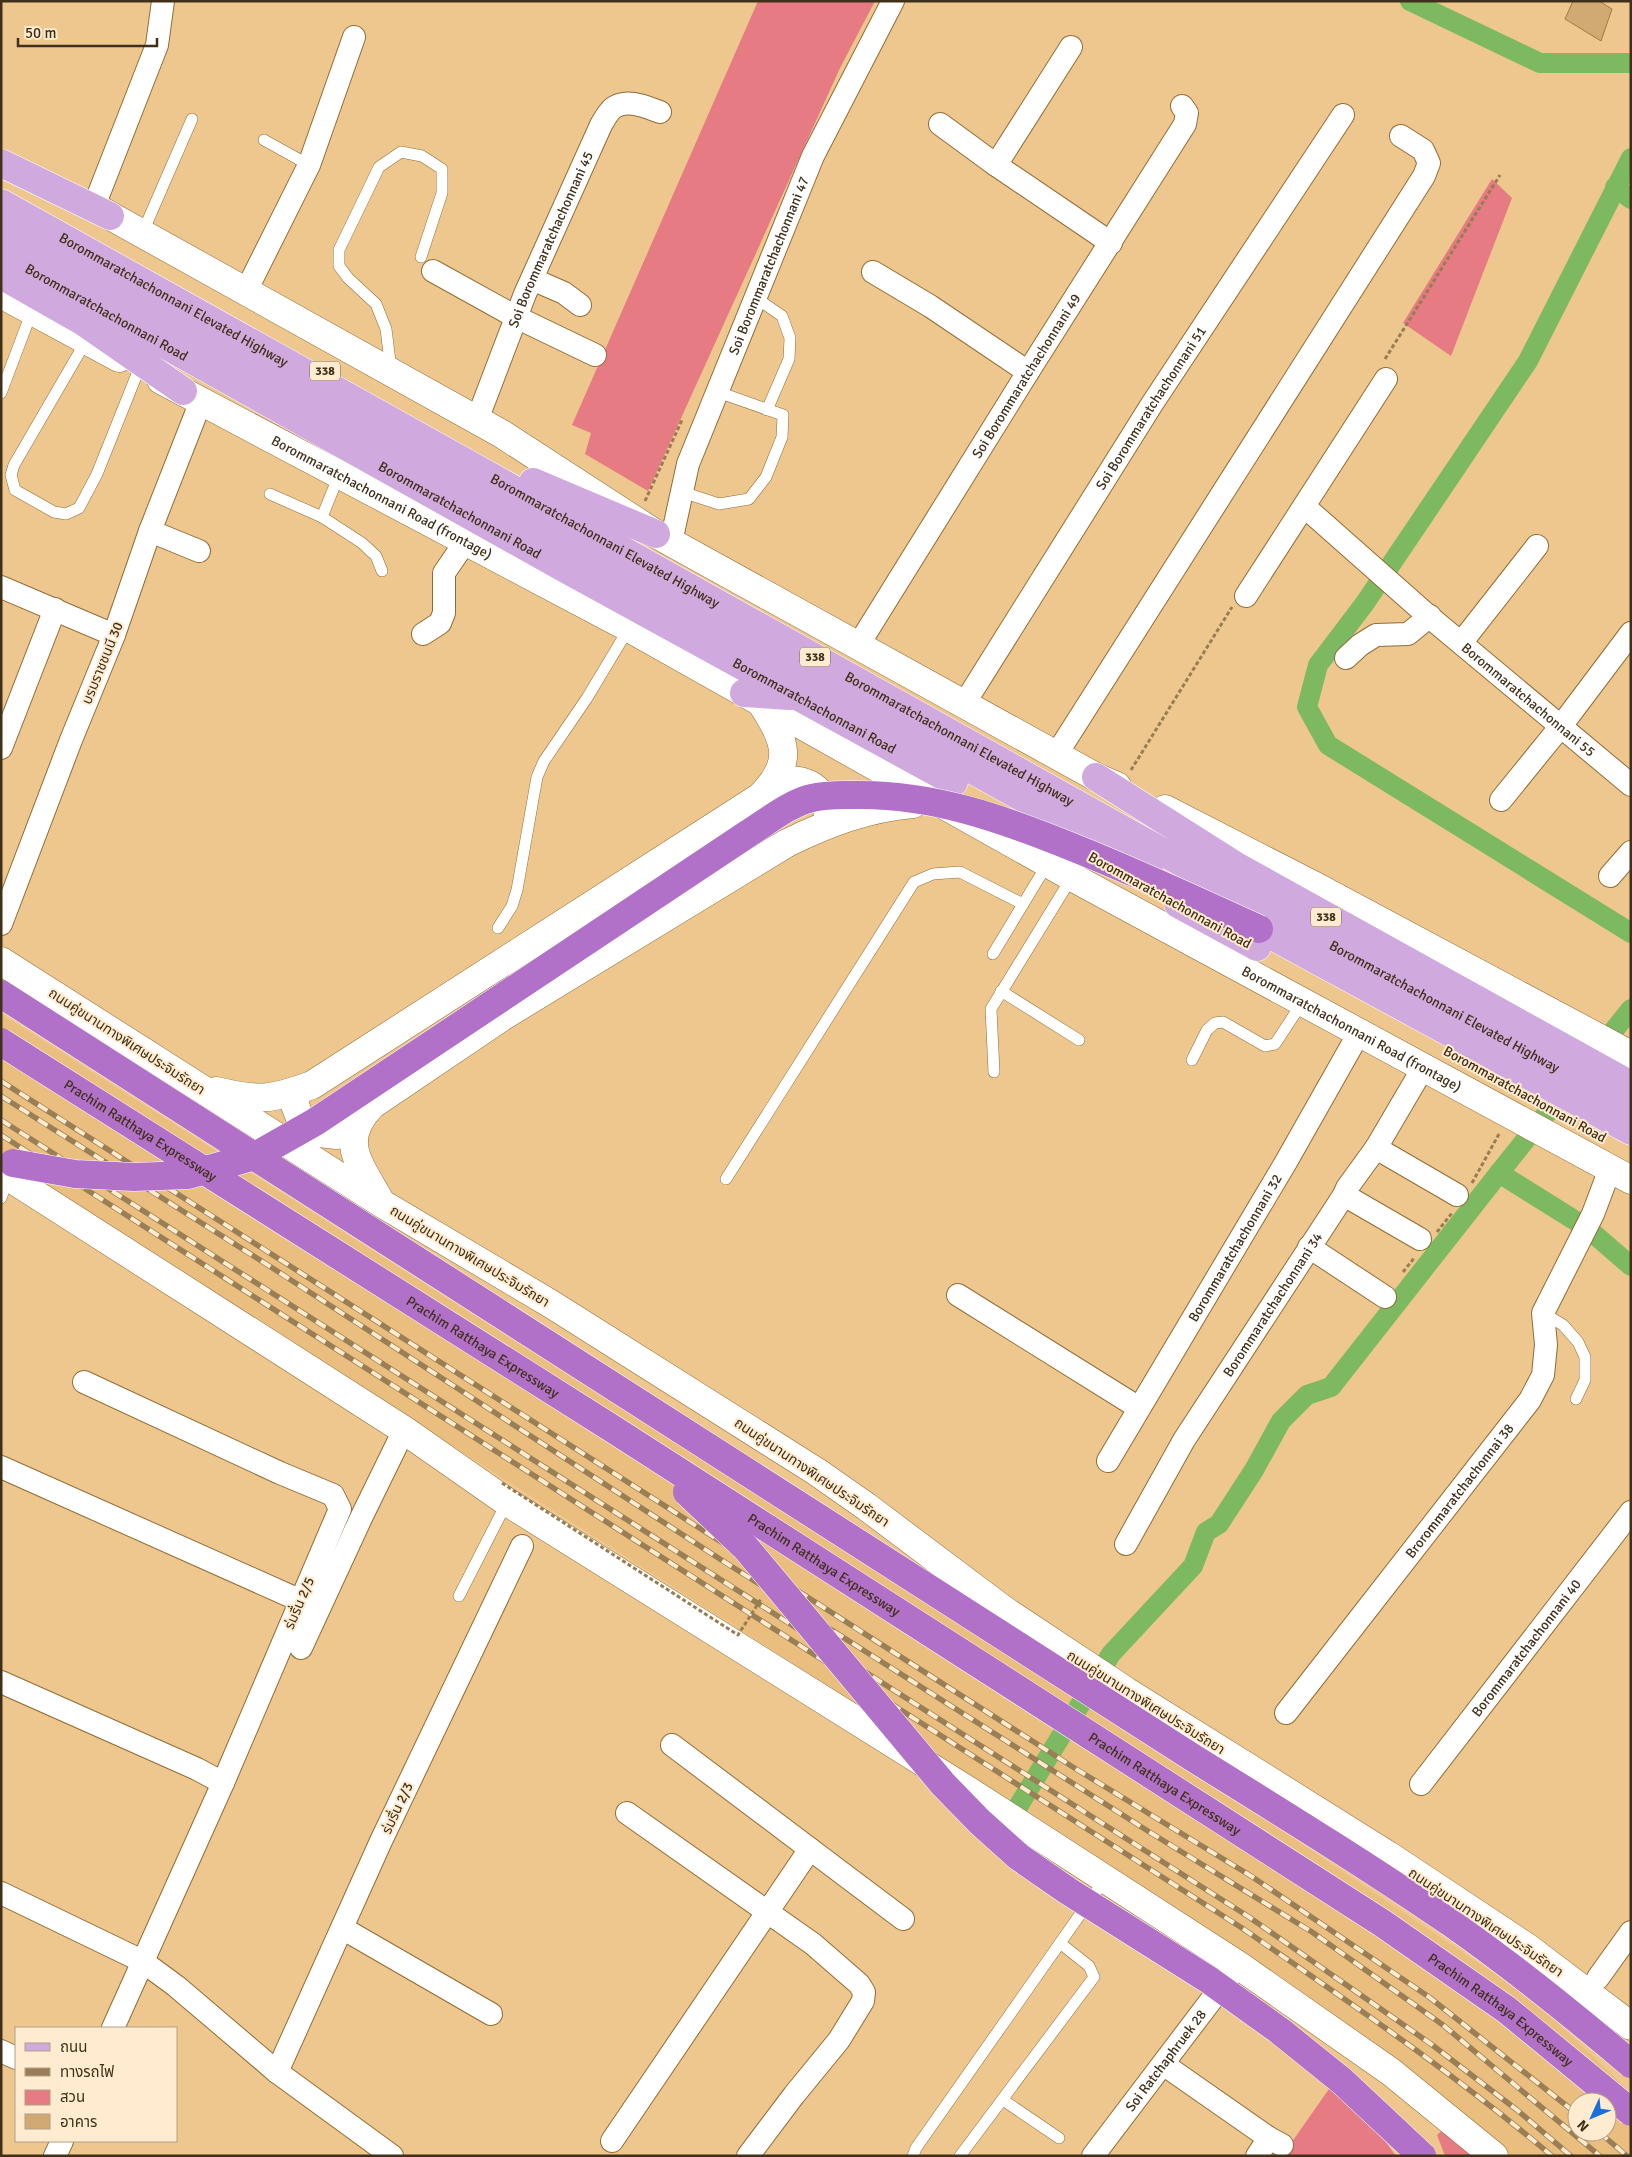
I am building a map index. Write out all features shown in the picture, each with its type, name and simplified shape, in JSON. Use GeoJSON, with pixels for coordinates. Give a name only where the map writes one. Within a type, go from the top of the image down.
{"type":"FeatureCollection","features":[{"type":"Feature","properties":{"kind":"highway"},"geometry":{"type":"LineString","coordinates":[[6,1177],[75,1174],[134,1178],[188,1175],[255,1156],[316,1122],[749,833],[799,803],[822,796],[885,794],[976,811],[1033,831],[1121,866],[1259,929]]}},
{"type":"Feature","properties":{"kind":"highway"},"geometry":{"type":"LineString","coordinates":[[1,994],[1178,1749],[1337,1847],[1453,1924],[1568,2010],[1631,2064]]}},
{"type":"Feature","properties":{"kind":"highway","name":"Prachim Ratthaya Expressway"},"geometry":{"type":"LineString","coordinates":[[1,1042],[616,1431],[1382,1923],[1507,2010],[1631,2112]]}},
{"type":"Feature","properties":{"kind":"highway"},"geometry":{"type":"LineString","coordinates":[[616,1431],[703,1506],[746,1548],[781,1587],[942,1784],[980,1822],[1019,1857],[1068,1892],[1208,1980],[1280,2031],[1342,2080],[1422,2156]]}},
{"type":"Feature","properties":{"kind":"main road","name":"338"},"geometry":{"type":"LineString","coordinates":[[1,152],[142,234],[502,434],[664,538],[859,644],[1096,777],[1232,842],[1623,1050]]}},
{"type":"Feature","properties":{"kind":"main road"},"geometry":{"type":"LineString","coordinates":[[1,163],[102,211]]}},
{"type":"Feature","properties":{"kind":"main road","name":"338"},"geometry":{"type":"LineString","coordinates":[[1,192],[488,463],[664,538]]}},
{"type":"Feature","properties":{"kind":"main road","name":"Borommaratchachonnani Elevated Highway"},"geometry":{"type":"LineString","coordinates":[[1,203],[1195,870],[1631,1108]]}},
{"type":"Feature","properties":{"kind":"main road","name":"Borommaratchachonnani Elevated Highway"},"geometry":{"type":"LineString","coordinates":[[1,230],[1259,929],[1631,1131]]}},
{"type":"Feature","properties":{"kind":"main road","name":"Borommaratchachonnani Road"},"geometry":{"type":"LineString","coordinates":[[1,253],[562,567],[799,697],[1516,1103],[1549,1121],[1631,1152]]}},
{"type":"Feature","properties":{"kind":"main road"},"geometry":{"type":"LineString","coordinates":[[1,275],[82,321],[192,396]]}},
{"type":"Feature","properties":{"kind":"main road","name":"Borommaratchachonnani Road (frontage)"},"geometry":{"type":"LineString","coordinates":[[1,294],[86,341],[629,628],[752,698]]}},
{"type":"Feature","properties":{"kind":"main road"},"geometry":{"type":"LineString","coordinates":[[752,698],[799,697]]}},
{"type":"Feature","properties":{"kind":"main road"},"geometry":{"type":"LineString","coordinates":[[200,1087],[243,1097],[263,1099],[285,1095],[312,1085],[760,797],[774,783],[782,763],[783,745],[777,727],[752,698]]}},
{"type":"Feature","properties":{"kind":"main road","name":"Borommaratchachonnani Road"},"geometry":{"type":"LineString","coordinates":[[752,698],[1072,877]]}},
{"type":"Feature","properties":{"kind":"main road","name":"338"},"geometry":{"type":"LineString","coordinates":[[1096,777],[1238,867],[1560,1048],[1631,1085]]}},
{"type":"Feature","properties":{"kind":"main road"},"geometry":{"type":"LineString","coordinates":[[774,783],[785,780],[797,780],[811,785],[825,799],[828,814],[824,825]]}},
{"type":"Feature","properties":{"kind":"main road"},"geometry":{"type":"LineString","coordinates":[[381,1203],[356,1157],[353,1141],[355,1129],[362,1115],[372,1105],[504,1015],[787,843],[824,825],[885,806],[936,801]]}},
{"type":"Feature","properties":{"kind":"main road","name":"Borommaratchachonnani Road (frontage)"},"geometry":{"type":"LineString","coordinates":[[1072,877],[1423,1068],[1516,1103]]}},
{"type":"Feature","properties":{"kind":"main road","name":"ถนนคู่ขนานทางพิเศษประจิมรัถยา"},"geometry":{"type":"LineString","coordinates":[[1,961],[381,1203],[551,1304],[817,1472],[867,1507],[981,1594],[1126,1691],[1278,1784],[1528,1948],[1631,2026]]}},
{"type":"Feature","properties":{"kind":"main road"},"geometry":{"type":"LineString","coordinates":[[296,1091],[295,1105],[300,1118],[319,1133],[337,1135],[355,1129]]}},
{"type":"Feature","properties":{"kind":"main road"},"geometry":{"type":"LineString","coordinates":[[1549,1121],[1620,1174],[1631,1185]]}},
{"type":"Feature","properties":{"kind":"main road"},"geometry":{"type":"LineString","coordinates":[[6,1177],[404,1430],[506,1502],[969,1791],[1238,1966],[1391,2072],[1494,2156]]}},
{"type":"Feature","properties":{"kind":"main road"},"geometry":{"type":"LineString","coordinates":[[1309,2014],[1335,2061],[1404,2156]]}},
{"type":"Feature","properties":{"kind":"street"},"geometry":{"type":"LineString","coordinates":[[102,211],[157,44],[163,1]]}},
{"type":"Feature","properties":{"kind":"street","name":"Soi Borommaratchachonnani 47"},"geometry":{"type":"LineString","coordinates":[[664,538],[682,492],[688,464],[813,156],[893,1]]}},
{"type":"Feature","properties":{"kind":"street"},"geometry":{"type":"LineString","coordinates":[[246,291],[309,165],[354,37]]}},
{"type":"Feature","properties":{"kind":"street"},"geometry":{"type":"LineString","coordinates":[[996,165],[1071,47]]}},
{"type":"Feature","properties":{"kind":"street","name":"Soi Borommaratchachonnani 45"},"geometry":{"type":"LineString","coordinates":[[477,420],[516,317],[601,125],[613,108],[623,105],[637,104],[660,112]]}},
{"type":"Feature","properties":{"kind":"street","name":"Soi Borommaratchachonnani 49"},"geometry":{"type":"LineString","coordinates":[[859,644],[1028,372],[1186,124],[1187,113],[1182,106]]}},
{"type":"Feature","properties":{"kind":"street","name":"Soi Borommaratchachonnani 51"},"geometry":{"type":"LineString","coordinates":[[964,704],[1152,404],[1343,115]]}},
{"type":"Feature","properties":{"kind":"street"},"geometry":{"type":"LineString","coordinates":[[940,124],[996,165],[1111,243]]}},
{"type":"Feature","properties":{"kind":"street"},"geometry":{"type":"LineString","coordinates":[[1056,755],[1424,176],[1429,163],[1423,150],[1401,136]]}},
{"type":"Feature","properties":{"kind":"street"},"geometry":{"type":"LineString","coordinates":[[427,264],[516,317],[595,355]]}},
{"type":"Feature","properties":{"kind":"street"},"geometry":{"type":"LineString","coordinates":[[873,272],[930,306],[1028,372]]}},
{"type":"Feature","properties":{"kind":"street"},"geometry":{"type":"LineString","coordinates":[[532,279],[564,293],[580,305]]}},
{"type":"Feature","properties":{"kind":"street"},"geometry":{"type":"LineString","coordinates":[[1246,596],[1309,512],[1386,379]]}},
{"type":"Feature","properties":{"kind":"street","name":"บรมราชชนนี 30"},"geometry":{"type":"LineString","coordinates":[[1,924],[71,740],[114,635],[150,531],[192,396]]}},
{"type":"Feature","properties":{"kind":"street","name":"Borommaratchachonnani 55"},"geometry":{"type":"LineString","coordinates":[[1309,512],[1461,643],[1631,785]]}},
{"type":"Feature","properties":{"kind":"street"},"geometry":{"type":"LineString","coordinates":[[150,531],[199,551]]}},
{"type":"Feature","properties":{"kind":"street"},"geometry":{"type":"LineString","coordinates":[[423,634],[440,623],[444,613],[444,573],[466,541]]}},
{"type":"Feature","properties":{"kind":"street"},"geometry":{"type":"LineString","coordinates":[[1461,643],[1537,546]]}},
{"type":"Feature","properties":{"kind":"street"},"geometry":{"type":"LineString","coordinates":[[1,587],[114,635]]}},
{"type":"Feature","properties":{"kind":"street"},"geometry":{"type":"LineString","coordinates":[[1,748],[55,609]]}},
{"type":"Feature","properties":{"kind":"street"},"geometry":{"type":"LineString","coordinates":[[1346,658],[1360,645],[1376,635],[1408,634],[1428,615]]}},
{"type":"Feature","properties":{"kind":"street"},"geometry":{"type":"LineString","coordinates":[[1501,800],[1561,726],[1631,633]]}},
{"type":"Feature","properties":{"kind":"street"},"geometry":{"type":"LineString","coordinates":[[1610,876],[1631,852]]}},
{"type":"Feature","properties":{"kind":"street","name":"Borommaratchachonnani 32"},"geometry":{"type":"LineString","coordinates":[[1108,1461],[1286,1162],[1358,1033]]}},
{"type":"Feature","properties":{"kind":"street","name":"Borommaratchachonnani 34"},"geometry":{"type":"LineString","coordinates":[[1126,1544],[1184,1440],[1347,1188],[1376,1148],[1423,1068]]}},
{"type":"Feature","properties":{"kind":"street"},"geometry":{"type":"LineString","coordinates":[[1376,1148],[1457,1195]]}},
{"type":"Feature","properties":{"kind":"street"},"geometry":{"type":"LineString","coordinates":[[1543,1313],[1593,1214],[1620,1174]]}},
{"type":"Feature","properties":{"kind":"street"},"geometry":{"type":"LineString","coordinates":[[1344,1195],[1420,1239]]}},
{"type":"Feature","properties":{"kind":"street"},"geometry":{"type":"LineString","coordinates":[[1309,1247],[1385,1297]]}},
{"type":"Feature","properties":{"kind":"street"},"geometry":{"type":"LineString","coordinates":[[958,1295],[1139,1408]]}},
{"type":"Feature","properties":{"kind":"street","name":"Brorommaratchachonnai 38"},"geometry":{"type":"LineString","coordinates":[[1286,1713],[1530,1400],[1543,1376],[1546,1345],[1543,1313]]}},
{"type":"Feature","properties":{"kind":"street","name":"ร่มรื่น 2/5"},"geometry":{"type":"LineString","coordinates":[[84,1382],[280,1473],[334,1495],[340,1509],[223,1783],[113,2027]]}},
{"type":"Feature","properties":{"kind":"street"},"geometry":{"type":"LineString","coordinates":[[301,1648],[404,1430]]}},
{"type":"Feature","properties":{"kind":"street"},"geometry":{"type":"LineString","coordinates":[[1,1468],[300,1600]]}},
{"type":"Feature","properties":{"kind":"street","name":"Borommaratchachonnani 40"},"geometry":{"type":"LineString","coordinates":[[1421,1784],[1631,1512]]}},
{"type":"Feature","properties":{"kind":"street","name":"ร่มรื่น 2/3"},"geometry":{"type":"LineString","coordinates":[[277,2072],[342,1928],[522,1546]]}},
{"type":"Feature","properties":{"kind":"street"},"geometry":{"type":"LineString","coordinates":[[1,1682],[197,1769],[223,1783]]}},
{"type":"Feature","properties":{"kind":"street"},"geometry":{"type":"LineString","coordinates":[[672,1746],[902,1919]]}},
{"type":"Feature","properties":{"kind":"street"},"geometry":{"type":"LineString","coordinates":[[627,1813],[826,1955],[860,1984],[864,1992],[863,2001],[839,2040],[748,2156]]}},
{"type":"Feature","properties":{"kind":"street"},"geometry":{"type":"LineString","coordinates":[[612,2141],[810,1849]]}},
{"type":"Feature","properties":{"kind":"street"},"geometry":{"type":"LineString","coordinates":[[1,1893],[142,1961],[176,1986],[277,2072],[392,2156]]}},
{"type":"Feature","properties":{"kind":"street"},"geometry":{"type":"LineString","coordinates":[[342,1928],[491,2014]]}},
{"type":"Feature","properties":{"kind":"street"},"geometry":{"type":"LineString","coordinates":[[1598,1978],[1631,1932]]}},
{"type":"Feature","properties":{"kind":"street","name":"Soi Ratchaphruek 28"},"geometry":{"type":"LineString","coordinates":[[1093,2156],[1238,1966]]}},
{"type":"Feature","properties":{"kind":"street"},"geometry":{"type":"LineString","coordinates":[[1,2051],[15,2058]]}},
{"type":"Feature","properties":{"kind":"street"},"geometry":{"type":"LineString","coordinates":[[1163,2064],[1269,2146]]}},
{"type":"Feature","properties":{"kind":"street"},"geometry":{"type":"LineString","coordinates":[[55,2156],[62,2142]]}},
{"type":"Feature","properties":{"kind":"lane"},"geometry":{"type":"LineString","coordinates":[[142,234],[192,119]]}},
{"type":"Feature","properties":{"kind":"lane"},"geometry":{"type":"LineString","coordinates":[[264,140],[309,165]]}},
{"type":"Feature","properties":{"kind":"lane"},"geometry":{"type":"LineString","coordinates":[[391,372],[386,329],[376,304],[348,278],[339,266],[339,250],[379,167],[401,152],[422,156],[442,169],[442,193],[427,264]]}},
{"type":"Feature","properties":{"kind":"lane"},"geometry":{"type":"LineString","coordinates":[[756,298],[782,316],[790,338],[789,358],[768,410]]}},
{"type":"Feature","properties":{"kind":"lane"},"geometry":{"type":"LineString","coordinates":[[1,393],[32,312]]}},
{"type":"Feature","properties":{"kind":"lane"},"geometry":{"type":"LineString","coordinates":[[86,341],[14,465],[11,475],[16,490],[54,512],[66,514],[79,508],[97,474],[139,369]]}},
{"type":"Feature","properties":{"kind":"lane"},"geometry":{"type":"LineString","coordinates":[[682,492],[720,504],[749,499],[766,477],[782,437],[783,415],[718,392]]}},
{"type":"Feature","properties":{"kind":"lane"},"geometry":{"type":"LineString","coordinates":[[322,517],[340,474]]}},
{"type":"Feature","properties":{"kind":"lane"},"geometry":{"type":"LineString","coordinates":[[270,494],[322,517],[362,543],[376,556],[382,571]]}},
{"type":"Feature","properties":{"kind":"lane"},"geometry":{"type":"LineString","coordinates":[[498,928],[512,906],[517,890],[537,777],[544,761],[587,698],[629,628]]}},
{"type":"Feature","properties":{"kind":"lane"},"geometry":{"type":"LineString","coordinates":[[993,954],[1048,863]]}},
{"type":"Feature","properties":{"kind":"lane"},"geometry":{"type":"LineString","coordinates":[[726,1179],[914,882],[933,874],[960,872],[1023,904]]}},
{"type":"Feature","properties":{"kind":"lane"},"geometry":{"type":"LineString","coordinates":[[994,1072],[991,1009],[1072,877]]}},
{"type":"Feature","properties":{"kind":"lane"},"geometry":{"type":"LineString","coordinates":[[1001,991],[1079,1040]]}},
{"type":"Feature","properties":{"kind":"lane"},"geometry":{"type":"LineString","coordinates":[[1192,1060],[1207,1030],[1215,1023],[1223,1022],[1264,1046],[1275,1044],[1302,1003]]}},
{"type":"Feature","properties":{"kind":"lane"},"geometry":{"type":"LineString","coordinates":[[1543,1313],[1563,1325],[1578,1342],[1585,1358],[1585,1380],[1576,1399]]}},
{"type":"Feature","properties":{"kind":"lane"},"geometry":{"type":"LineString","coordinates":[[459,1596],[506,1502]]}},
{"type":"Feature","properties":{"kind":"lane"},"geometry":{"type":"LineString","coordinates":[[913,2156],[916,2148],[1105,1879]]}},
{"type":"Feature","properties":{"kind":"lane"},"geometry":{"type":"LineString","coordinates":[[960,2156],[1094,1977],[1089,1966],[1060,1943]]}},
{"type":"Feature","properties":{"kind":"lane"},"geometry":{"type":"LineString","coordinates":[[1003,2100],[1059,2138]]}},
{"type":"Feature","properties":{"kind":"shaded area"},"geometry":{"type":"Polygon","coordinates":[[[1,1014],[1263,1818],[1535,2001],[1631,2093],[1631,2156],[1510,2156],[1415,2075],[946,1761],[1,1158],[1,1014]]]}},
{"type":"Feature","properties":{"kind":"green space"},"geometry":{"type":"Polygon","coordinates":[[[758,1],[875,1],[840,68],[648,491],[585,454],[591,433],[572,425],[758,1]]]}},
{"type":"Feature","properties":{"kind":"green space"},"geometry":{"type":"Polygon","coordinates":[[[1492,179],[1512,198],[1451,356],[1403,323],[1492,179]]]}},
{"type":"Feature","properties":{"kind":"green space"},"geometry":{"type":"Polygon","coordinates":[[[1329,2089],[1340,2094],[1367,2118],[1396,2156],[1282,2156],[1329,2089]]]}},
{"type":"Feature","properties":{"kind":"green space"},"geometry":{"type":"Polygon","coordinates":[[[1447,2126],[1483,2156],[1445,2156],[1437,2135],[1447,2126]]]}},
{"type":"Feature","properties":{"kind":"building"},"geometry":{"type":"Polygon","coordinates":[[[1573,1],[1599,1],[1612,9],[1601,41],[1565,19],[1573,1]]]}},
{"type":"Feature","properties":{"kind":"waterway"},"geometry":{"type":"LineString","coordinates":[[1410,1],[1540,63],[1631,63]]}},
{"type":"Feature","properties":{"kind":"waterway"},"geometry":{"type":"LineString","coordinates":[[1631,158],[1528,361],[1365,603],[1318,665],[1307,707],[1328,745],[1631,933]]}},
{"type":"Feature","properties":{"kind":"waterway"},"geometry":{"type":"LineString","coordinates":[[1615,187],[1631,199]]}},
{"type":"Feature","properties":{"kind":"waterway"},"geometry":{"type":"LineString","coordinates":[[1597,1051],[1631,1009]]}},
{"type":"Feature","properties":{"kind":"waterway"},"geometry":{"type":"LineString","coordinates":[[1571,1083],[1499,1173],[1587,1228],[1631,1266]]}},
{"type":"Feature","properties":{"kind":"waterway"},"geometry":{"type":"LineString","coordinates":[[1005,1828],[1111,1654],[1193,1566],[1206,1532],[1219,1524],[1254,1470],[1281,1421],[1307,1395],[1331,1387],[1499,1173]]}},
{"type":"Feature","properties":{"kind":"railway"},"geometry":{"type":"LineString","coordinates":[[1,1081],[1076,1769],[1251,1876],[1429,1997],[1567,2106]]}},
{"type":"Feature","properties":{"kind":"railway"},"geometry":{"type":"LineString","coordinates":[[1,1096],[274,1269],[723,1561],[1151,1833],[1312,1932],[1443,2025],[1600,2156]]}},
{"type":"Feature","properties":{"kind":"railway"},"geometry":{"type":"LineString","coordinates":[[1,1120],[1249,1917],[1431,2044],[1517,2110],[1571,2156]]}},
{"type":"Feature","properties":{"kind":"railway"},"geometry":{"type":"LineString","coordinates":[[1,1135],[1242,1928],[1439,2067],[1552,2156]]}},
{"type":"Feature","properties":{"kind":"railway"},"geometry":{"type":"LineString","coordinates":[[1611,2142],[1627,2156]]}}]}
